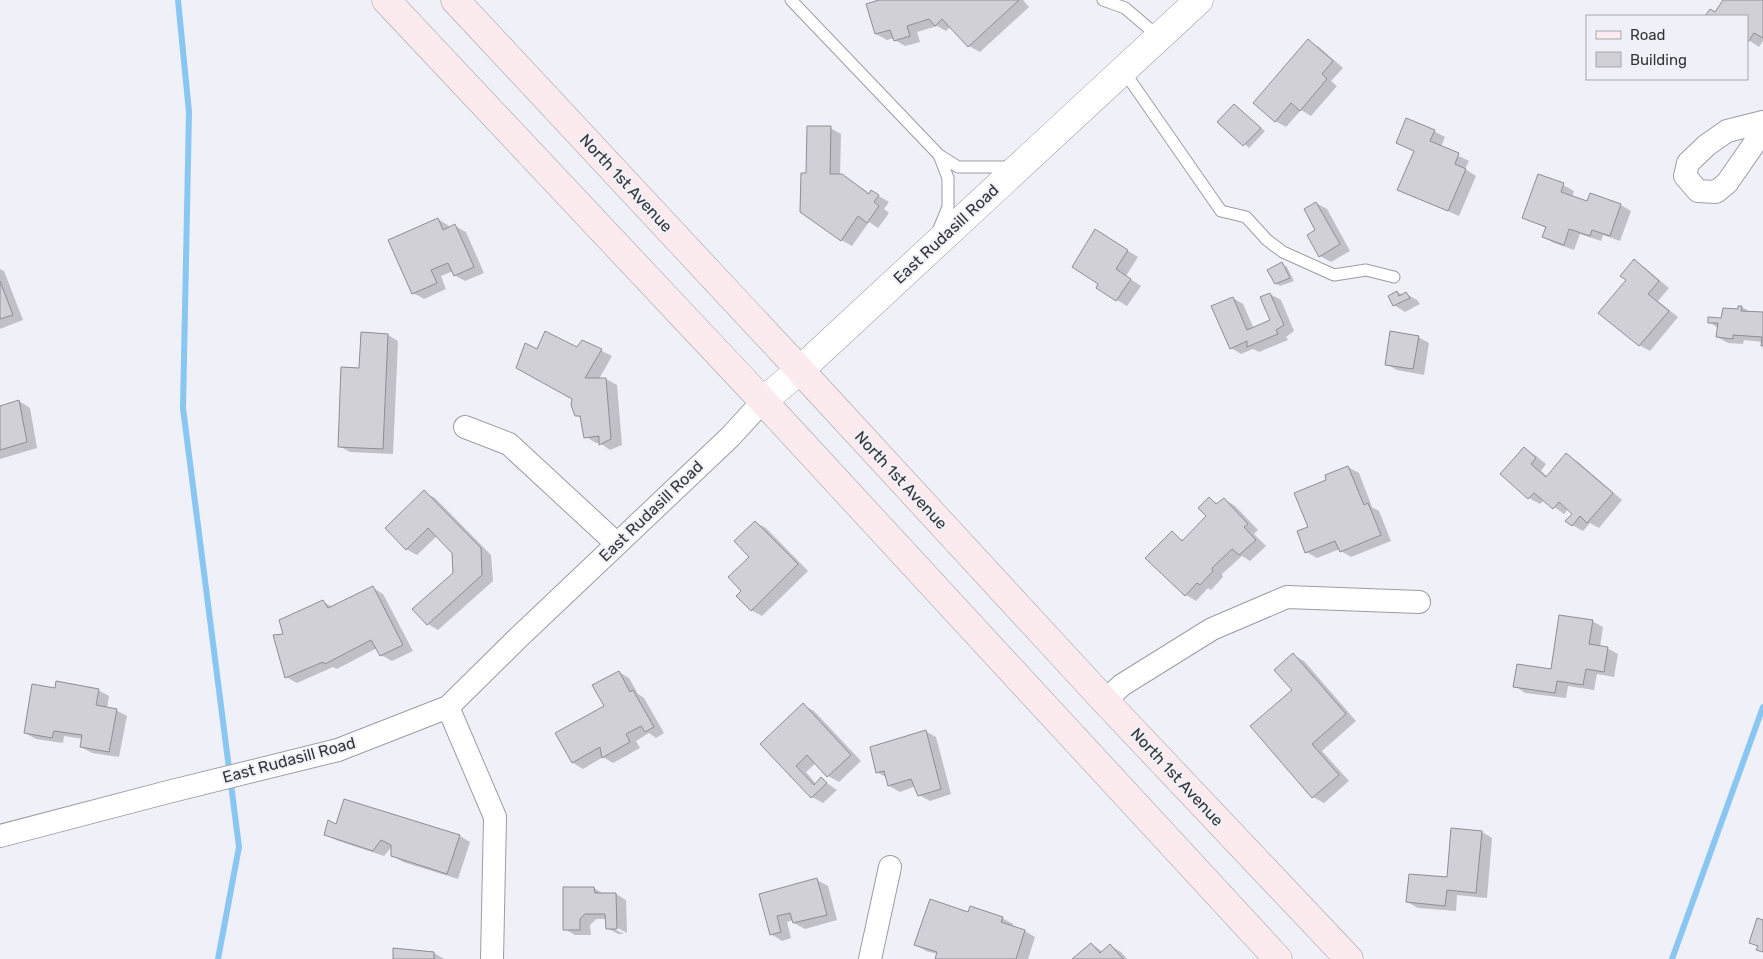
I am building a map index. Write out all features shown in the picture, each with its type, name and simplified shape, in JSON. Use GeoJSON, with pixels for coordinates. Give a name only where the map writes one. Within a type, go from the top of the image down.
{"type":"FeatureCollection","features":[{"type":"Feature","properties":{"kind":"main road"},"geometry":{"type":"LineString","coordinates":[[386,0],[763,401],[1278,959]]}},
{"type":"Feature","properties":{"kind":"main road","name":"North 1st Avenue"},"geometry":{"type":"LineString","coordinates":[[454,0],[800,370],[1105,701],[1348,959]]}},
{"type":"Feature","properties":{"kind":"street","name":"East Rudasill Road"},"geometry":{"type":"LineString","coordinates":[[0,836],[338,750],[448,707],[730,437],[763,401],[800,370],[1199,0]]}},
{"type":"Feature","properties":{"kind":"street"},"geometry":{"type":"LineString","coordinates":[[1763,122],[1727,131],[1707,145],[1688,163],[1685,176],[1698,191],[1716,192],[1727,183],[1763,131]]}},
{"type":"Feature","properties":{"kind":"street"},"geometry":{"type":"LineString","coordinates":[[465,427],[510,444],[617,544]]}},
{"type":"Feature","properties":{"kind":"street"},"geometry":{"type":"LineString","coordinates":[[1105,701],[1122,685],[1212,629],[1287,597],[1419,602]]}},
{"type":"Feature","properties":{"kind":"street"},"geometry":{"type":"LineString","coordinates":[[448,707],[495,817],[492,959]]}},
{"type":"Feature","properties":{"kind":"street"},"geometry":{"type":"LineString","coordinates":[[870,959],[890,867]]}},
{"type":"Feature","properties":{"kind":"lane"},"geometry":{"type":"LineString","coordinates":[[791,0],[940,155],[958,167],[1005,167],[1028,158]]}},
{"type":"Feature","properties":{"kind":"lane"},"geometry":{"type":"LineString","coordinates":[[1103,0],[1125,8],[1159,37]]}},
{"type":"Feature","properties":{"kind":"lane"},"geometry":{"type":"LineString","coordinates":[[1123,70],[1220,211],[1246,218],[1267,240],[1283,252],[1334,275],[1366,270],[1394,277]]}},
{"type":"Feature","properties":{"kind":"lane"},"geometry":{"type":"LineString","coordinates":[[931,248],[948,207],[948,178],[940,155]]}},
{"type":"Feature","properties":{"kind":"building"},"geometry":{"type":"Polygon","coordinates":[[[879,0],[1019,0],[968,47],[942,19],[935,26],[929,19],[907,26],[910,36],[894,41],[890,30],[875,34],[866,4],[879,0]]]}},
{"type":"Feature","properties":{"kind":"building"},"geometry":{"type":"Polygon","coordinates":[[[1723,0],[1763,0],[1763,38],[1754,33],[1748,42],[1748,15],[1706,15],[1710,9],[1715,12],[1723,0]]]}},
{"type":"Feature","properties":{"kind":"building"},"geometry":{"type":"Polygon","coordinates":[[[1308,39],[1333,61],[1322,74],[1327,79],[1300,111],[1291,103],[1275,122],[1253,103],[1308,39]]]}},
{"type":"Feature","properties":{"kind":"building"},"geometry":{"type":"Polygon","coordinates":[[[1234,104],[1261,128],[1243,146],[1217,122],[1234,104]]]}},
{"type":"Feature","properties":{"kind":"building"},"geometry":{"type":"Polygon","coordinates":[[[1406,118],[1435,130],[1430,141],[1459,153],[1455,164],[1466,169],[1448,211],[1397,190],[1414,151],[1396,143],[1406,118]]]}},
{"type":"Feature","properties":{"kind":"building"},"geometry":{"type":"Polygon","coordinates":[[[807,126],[831,126],[830,174],[842,174],[869,194],[871,190],[879,195],[874,202],[879,206],[867,223],[858,216],[841,241],[800,212],[801,173],[806,173],[807,126]]]}},
{"type":"Feature","properties":{"kind":"building"},"geometry":{"type":"Polygon","coordinates":[[[1538,174],[1564,183],[1561,192],[1587,201],[1590,193],[1621,204],[1610,236],[1592,230],[1590,236],[1569,229],[1564,245],[1542,237],[1546,227],[1522,218],[1538,174]]]}},
{"type":"Feature","properties":{"kind":"building"},"geometry":{"type":"Polygon","coordinates":[[[1316,202],[1340,244],[1319,257],[1307,235],[1315,230],[1304,209],[1316,202]]]}},
{"type":"Feature","properties":{"kind":"building"},"geometry":{"type":"Polygon","coordinates":[[[438,218],[443,230],[455,224],[474,267],[454,276],[448,263],[431,270],[437,283],[412,294],[388,240],[438,218]]]}},
{"type":"Feature","properties":{"kind":"building"},"geometry":{"type":"Polygon","coordinates":[[[1095,229],[1128,250],[1116,269],[1131,279],[1116,301],[1096,288],[1098,284],[1072,267],[1095,229]]]}},
{"type":"Feature","properties":{"kind":"building"},"geometry":{"type":"Polygon","coordinates":[[[1634,259],[1659,281],[1648,294],[1669,311],[1639,346],[1598,313],[1626,280],[1620,276],[1634,259]]]}},
{"type":"Feature","properties":{"kind":"building"},"geometry":{"type":"Polygon","coordinates":[[[1282,262],[1290,278],[1275,284],[1267,270],[1282,262]]]}},
{"type":"Feature","properties":{"kind":"building"},"geometry":{"type":"Polygon","coordinates":[[[0,281],[13,315],[0,319],[0,281]]]}},
{"type":"Feature","properties":{"kind":"building"},"geometry":{"type":"Polygon","coordinates":[[[1397,291],[1399,296],[1406,292],[1410,298],[1393,306],[1388,296],[1397,291]]]}},
{"type":"Feature","properties":{"kind":"building"},"geometry":{"type":"Polygon","coordinates":[[[1270,293],[1284,325],[1276,330],[1278,334],[1247,347],[1247,341],[1230,349],[1211,306],[1233,297],[1247,330],[1270,320],[1260,297],[1270,293]]]}},
{"type":"Feature","properties":{"kind":"building"},"geometry":{"type":"Polygon","coordinates":[[[1738,306],[1742,306],[1741,311],[1763,312],[1763,346],[1761,346],[1762,337],[1733,335],[1733,339],[1716,337],[1718,323],[1708,323],[1708,317],[1721,318],[1723,308],[1738,309],[1738,306]]]}},
{"type":"Feature","properties":{"kind":"building"},"geometry":{"type":"Polygon","coordinates":[[[545,331],[577,347],[582,340],[602,349],[585,378],[606,378],[611,439],[599,445],[599,436],[584,438],[580,416],[575,416],[571,405],[572,399],[516,368],[525,343],[537,349],[545,331]]]}},
{"type":"Feature","properties":{"kind":"building"},"geometry":{"type":"Polygon","coordinates":[[[1390,331],[1419,336],[1413,369],[1385,365],[1390,331]]]}},
{"type":"Feature","properties":{"kind":"building"},"geometry":{"type":"Polygon","coordinates":[[[361,332],[388,334],[383,449],[338,447],[341,367],[359,368],[361,332]]]}},
{"type":"Feature","properties":{"kind":"building"},"geometry":{"type":"Polygon","coordinates":[[[19,400],[27,442],[0,450],[0,406],[19,400]]]}},
{"type":"Feature","properties":{"kind":"building"},"geometry":{"type":"Polygon","coordinates":[[[1524,447],[1536,458],[1531,464],[1546,477],[1566,453],[1613,493],[1587,523],[1580,516],[1572,526],[1565,521],[1572,514],[1559,502],[1553,509],[1534,493],[1528,499],[1500,474],[1524,447]]]}},
{"type":"Feature","properties":{"kind":"building"},"geometry":{"type":"Polygon","coordinates":[[[1348,466],[1364,505],[1368,503],[1381,535],[1340,552],[1335,541],[1305,553],[1297,531],[1308,527],[1294,493],[1326,480],[1325,475],[1348,466]]]}},
{"type":"Feature","properties":{"kind":"building"},"geometry":{"type":"Polygon","coordinates":[[[424,490],[481,548],[482,575],[427,625],[412,609],[453,573],[452,553],[428,528],[406,550],[385,528],[424,490]]]}},
{"type":"Feature","properties":{"kind":"building"},"geometry":{"type":"Polygon","coordinates":[[[1209,497],[1216,504],[1224,498],[1248,524],[1244,527],[1256,540],[1239,555],[1232,549],[1212,568],[1213,571],[1200,585],[1197,583],[1185,596],[1145,558],[1172,531],[1182,541],[1206,516],[1198,508],[1209,497]]]}},
{"type":"Feature","properties":{"kind":"building"},"geometry":{"type":"Polygon","coordinates":[[[755,521],[798,564],[751,611],[736,596],[741,591],[728,577],[749,557],[734,541],[755,521]]]}},
{"type":"Feature","properties":{"kind":"building"},"geometry":{"type":"Polygon","coordinates":[[[373,586],[403,645],[380,656],[371,640],[325,664],[323,662],[285,678],[273,635],[283,634],[279,620],[323,600],[328,608],[373,586]]]}},
{"type":"Feature","properties":{"kind":"building"},"geometry":{"type":"Polygon","coordinates":[[[1559,615],[1593,620],[1589,644],[1608,647],[1604,672],[1586,669],[1583,685],[1557,681],[1555,693],[1513,687],[1517,664],[1551,669],[1559,615]]]}},
{"type":"Feature","properties":{"kind":"building"},"geometry":{"type":"Polygon","coordinates":[[[1293,653],[1346,714],[1312,744],[1339,775],[1312,798],[1250,726],[1292,690],[1274,670],[1293,653]]]}},
{"type":"Feature","properties":{"kind":"building"},"geometry":{"type":"Polygon","coordinates":[[[619,671],[630,692],[633,690],[654,727],[645,732],[641,726],[626,734],[630,742],[602,758],[600,747],[572,763],[555,733],[604,706],[592,685],[619,671]]]}},
{"type":"Feature","properties":{"kind":"building"},"geometry":{"type":"Polygon","coordinates":[[[56,681],[99,689],[96,705],[117,709],[109,752],[80,747],[82,735],[54,731],[52,738],[24,733],[32,684],[55,688],[56,681]]]}},
{"type":"Feature","properties":{"kind":"building"},"geometry":{"type":"Polygon","coordinates":[[[803,703],[851,755],[827,777],[807,755],[796,766],[814,785],[821,777],[827,783],[811,798],[760,744],[803,703]]]}},
{"type":"Feature","properties":{"kind":"building"},"geometry":{"type":"Polygon","coordinates":[[[926,730],[941,789],[918,796],[911,779],[888,786],[884,771],[876,773],[870,747],[926,730]]]}},
{"type":"Feature","properties":{"kind":"building"},"geometry":{"type":"Polygon","coordinates":[[[344,799],[460,835],[447,874],[391,856],[391,845],[381,840],[373,851],[324,835],[328,820],[336,824],[344,799]]]}},
{"type":"Feature","properties":{"kind":"building"},"geometry":{"type":"Polygon","coordinates":[[[1451,828],[1482,831],[1476,893],[1447,890],[1445,906],[1406,902],[1409,874],[1447,877],[1451,828]]]}},
{"type":"Feature","properties":{"kind":"building"},"geometry":{"type":"Polygon","coordinates":[[[817,878],[827,915],[793,923],[790,913],[777,916],[781,932],[770,935],[759,894],[817,878]]]}},
{"type":"Feature","properties":{"kind":"building"},"geometry":{"type":"Polygon","coordinates":[[[563,887],[594,887],[595,893],[616,893],[617,929],[606,929],[605,914],[585,914],[580,919],[580,930],[563,930],[563,887]]]}},
{"type":"Feature","properties":{"kind":"building"},"geometry":{"type":"Polygon","coordinates":[[[930,899],[968,912],[970,906],[1003,917],[1001,922],[1025,930],[1016,959],[935,959],[937,952],[914,945],[930,899]]]}},
{"type":"Feature","properties":{"kind":"building"},"geometry":{"type":"Polygon","coordinates":[[[1757,918],[1763,920],[1763,952],[1756,950],[1758,946],[1749,943],[1757,918]]]}},
{"type":"Feature","properties":{"kind":"building"},"geometry":{"type":"Polygon","coordinates":[[[1091,943],[1100,953],[1110,944],[1123,959],[1072,959],[1091,943]]]}},
{"type":"Feature","properties":{"kind":"building"},"geometry":{"type":"Polygon","coordinates":[[[393,948],[434,952],[434,959],[393,959],[393,948]]]}},
{"type":"Feature","properties":{"kind":"waterway"},"geometry":{"type":"LineString","coordinates":[[178,0],[189,112],[183,408],[239,847],[218,959]]}},
{"type":"Feature","properties":{"kind":"waterway"},"geometry":{"type":"LineString","coordinates":[[1672,959],[1763,707]]}}]}
